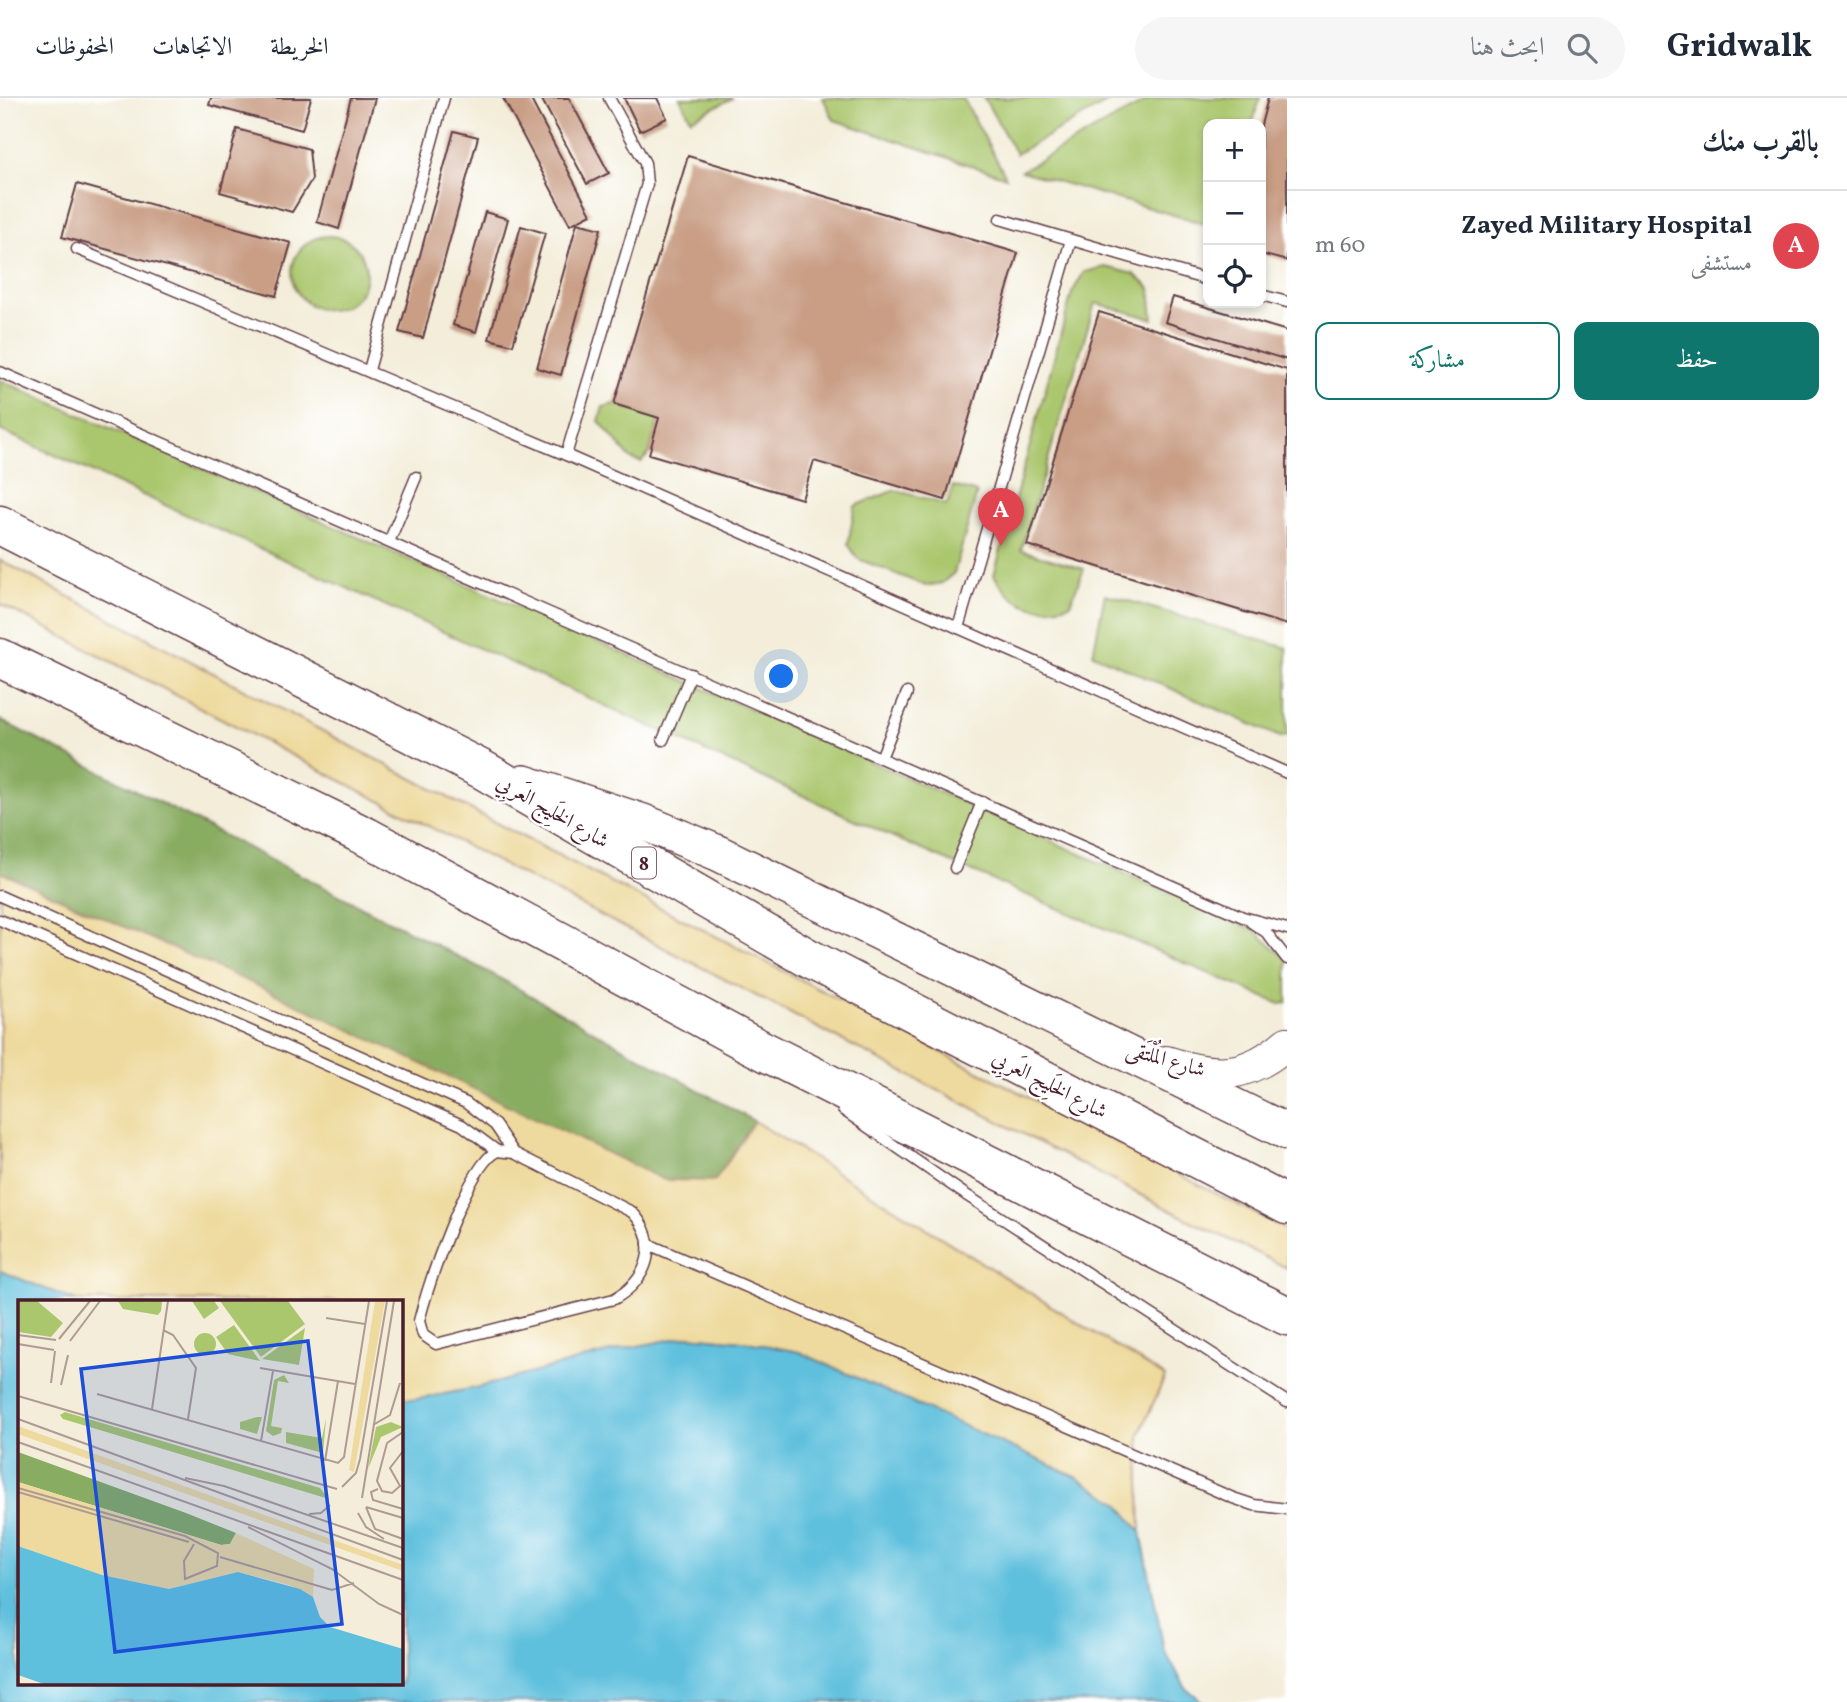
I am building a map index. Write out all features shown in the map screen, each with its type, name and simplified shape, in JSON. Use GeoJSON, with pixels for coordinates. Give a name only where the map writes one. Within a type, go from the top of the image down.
{"type":"FeatureCollection","features":[{"type":"Feature","properties":{"kind":"highway","name":"شارع الخَلِيج العَربِي"},"geometry":{"type":"LineString","coordinates":[[0,525],[483,770],[808,958],[1287,1205]]}},
{"type":"Feature","properties":{"kind":"highway"},"geometry":{"type":"LineString","coordinates":[[0,658],[368,837],[746,1042],[1287,1316]]}},
{"type":"Feature","properties":{"kind":"main road"},"geometry":{"type":"LineString","coordinates":[[483,770],[643,822],[718,853],[924,951],[1081,1032],[1287,1132]]}},
{"type":"Feature","properties":{"kind":"street","name":"شارع المُلْتَقى"},"geometry":{"type":"LineString","coordinates":[[1081,1032],[1204,1073],[1242,1071],[1260,1063],[1287,1043]]}},
{"type":"Feature","properties":{"kind":"lane"},"geometry":{"type":"LineString","coordinates":[[369,370],[444,98]]}},
{"type":"Feature","properties":{"kind":"lane"},"geometry":{"type":"LineString","coordinates":[[566,455],[647,184],[645,163],[608,98]]}},
{"type":"Feature","properties":{"kind":"lane"},"geometry":{"type":"LineString","coordinates":[[1000,219],[1203,279]]}},
{"type":"Feature","properties":{"kind":"lane"},"geometry":{"type":"LineString","coordinates":[[958,628],[1071,240]]}},
{"type":"Feature","properties":{"kind":"lane"},"geometry":{"type":"LineString","coordinates":[[77,248],[566,455],[1287,772]]}},
{"type":"Feature","properties":{"kind":"lane"},"geometry":{"type":"LineString","coordinates":[[1266,296],[1287,302]]}},
{"type":"Feature","properties":{"kind":"lane"},"geometry":{"type":"LineString","coordinates":[[0,372],[1243,916],[1287,929]]}},
{"type":"Feature","properties":{"kind":"lane"},"geometry":{"type":"LineString","coordinates":[[389,542],[416,477]]}},
{"type":"Feature","properties":{"kind":"lane"},"geometry":{"type":"LineString","coordinates":[[663,740],[691,674]]}},
{"type":"Feature","properties":{"kind":"lane"},"geometry":{"type":"LineString","coordinates":[[881,758],[906,692]]}},
{"type":"Feature","properties":{"kind":"lane"},"geometry":{"type":"LineString","coordinates":[[955,868],[982,802]]}},
{"type":"Feature","properties":{"kind":"lane"},"geometry":{"type":"LineString","coordinates":[[0,896],[466,1103],[495,1125],[514,1153]]}},
{"type":"Feature","properties":{"kind":"lane"},"geometry":{"type":"LineString","coordinates":[[1243,916],[1266,932],[1287,959]]}},
{"type":"Feature","properties":{"kind":"lane"},"geometry":{"type":"LineString","coordinates":[[0,920],[462,1125],[497,1151],[514,1153],[632,1212],[643,1223],[648,1244],[646,1263],[640,1276],[624,1293],[445,1344],[429,1340],[419,1321],[439,1254],[484,1160],[497,1151]]}},
{"type":"Feature","properties":{"kind":"lane"},"geometry":{"type":"LineString","coordinates":[[746,1042],[823,1096]]}},
{"type":"Feature","properties":{"kind":"lane"},"geometry":{"type":"LineString","coordinates":[[834,1104],[966,1195],[1287,1402]]}},
{"type":"Feature","properties":{"kind":"lane"},"geometry":{"type":"LineString","coordinates":[[648,1244],[1233,1498],[1254,1505],[1287,1509]]}},
{"type":"Feature","properties":{"kind":"green space"},"geometry":{"type":"Polygon","coordinates":[[[680,98],[733,98],[691,119],[680,98]]]}},
{"type":"Feature","properties":{"kind":"green space"},"geometry":{"type":"Polygon","coordinates":[[[823,98],[963,98],[1006,177],[834,120],[823,98]]]}},
{"type":"Feature","properties":{"kind":"green space"},"geometry":{"type":"Polygon","coordinates":[[[984,98],[1115,98],[1016,154],[984,98]]]}},
{"type":"Feature","properties":{"kind":"green space"},"geometry":{"type":"Polygon","coordinates":[[[1152,98],[1260,98],[1254,119],[1203,119],[1203,224],[1021,171],[1152,98]]]}},
{"type":"Feature","properties":{"kind":"green space"},"geometry":{"type":"Polygon","coordinates":[[[322,236],[336,236],[350,242],[360,252],[366,273],[360,294],[350,304],[336,310],[322,310],[308,304],[298,294],[292,280],[292,266],[298,252],[308,242],[322,236]]]}},
{"type":"Feature","properties":{"kind":"green space"},"geometry":{"type":"Polygon","coordinates":[[[1105,267],[1134,274],[1150,288],[1153,319],[1095,303],[1021,550],[1084,569],[1070,604],[1035,608],[1008,594],[994,575],[1072,293],[1084,272],[1105,267]]]}},
{"type":"Feature","properties":{"kind":"green space"},"geometry":{"type":"Polygon","coordinates":[[[0,380],[1254,930],[1287,959],[1287,1003],[1280,1004],[911,845],[0,430],[0,380]]]}},
{"type":"Feature","properties":{"kind":"green space"},"geometry":{"type":"Polygon","coordinates":[[[614,404],[659,418],[649,454],[641,462],[631,459],[599,421],[603,407],[614,404]]]}},
{"type":"Feature","properties":{"kind":"green space"},"geometry":{"type":"Polygon","coordinates":[[[953,486],[977,493],[954,573],[942,583],[926,586],[858,559],[848,544],[855,506],[895,490],[947,505],[953,486]]]}},
{"type":"Feature","properties":{"kind":"green space"},"geometry":{"type":"Polygon","coordinates":[[[1105,594],[1287,648],[1287,736],[1280,737],[1093,654],[1105,594]]]}},
{"type":"Feature","properties":{"kind":"green space"},"geometry":{"type":"Polygon","coordinates":[[[0,720],[492,974],[754,1121],[715,1181],[664,1180],[267,990],[0,872],[0,720]]]}},
{"type":"Feature","properties":{"kind":"sand"},"geometry":{"type":"Polygon","coordinates":[[[0,560],[515,833],[1287,1230],[1287,1268],[1185,1218],[0,604],[0,560]]]}},
{"type":"Feature","properties":{"kind":"sand"},"geometry":{"type":"Polygon","coordinates":[[[0,872],[267,990],[664,1180],[715,1181],[754,1121],[1165,1377],[1139,1435],[1141,1532],[1118,1503],[1076,1477],[799,1352],[742,1341],[689,1336],[618,1350],[480,1387],[414,1400],[402,1398],[402,1300],[73,1300],[0,1271],[0,872]]]}},
{"type":"Feature","properties":{"kind":"water"},"geometry":{"type":"Polygon","coordinates":[[[0,1271],[73,1300],[18,1300],[18,1684],[402,1684],[402,1398],[414,1400],[480,1387],[618,1350],[689,1336],[742,1341],[799,1352],[1076,1477],[1118,1503],[1141,1532],[1164,1650],[1185,1687],[1203,1702],[0,1702],[0,1271]]]}},
{"type":"Feature","properties":{"kind":"building"},"geometry":{"type":"Polygon","coordinates":[[[211,98],[311,98],[302,130],[209,105],[211,98]]]}},
{"type":"Feature","properties":{"kind":"building"},"geometry":{"type":"Polygon","coordinates":[[[351,98],[375,98],[339,229],[317,222],[351,98]]]}},
{"type":"Feature","properties":{"kind":"building"},"geometry":{"type":"Polygon","coordinates":[[[503,98],[530,98],[591,214],[570,225],[503,98]]]}},
{"type":"Feature","properties":{"kind":"building"},"geometry":{"type":"Polygon","coordinates":[[[541,98],[569,98],[609,173],[587,184],[541,98]]]}},
{"type":"Feature","properties":{"kind":"building"},"geometry":{"type":"Polygon","coordinates":[[[624,98],[657,98],[667,118],[640,131],[624,98]]]}},
{"type":"Feature","properties":{"kind":"building"},"geometry":{"type":"Polygon","coordinates":[[[1268,98],[1287,98],[1287,261],[1266,255],[1266,119],[1263,119],[1268,98]]]}},
{"type":"Feature","properties":{"kind":"building"},"geometry":{"type":"Polygon","coordinates":[[[237,129],[309,149],[312,179],[292,212],[220,192],[237,129]]]}},
{"type":"Feature","properties":{"kind":"building"},"geometry":{"type":"Polygon","coordinates":[[[454,131],[478,137],[423,338],[399,332],[454,131]]]}},
{"type":"Feature","properties":{"kind":"building"},"geometry":{"type":"Polygon","coordinates":[[[688,156],[1018,253],[945,500],[814,461],[802,499],[649,454],[659,418],[614,404],[688,156]]]}},
{"type":"Feature","properties":{"kind":"building"},"geometry":{"type":"Polygon","coordinates":[[[77,184],[291,243],[276,296],[62,237],[77,184]]]}},
{"type":"Feature","properties":{"kind":"building"},"geometry":{"type":"Polygon","coordinates":[[[485,212],[508,219],[476,332],[453,325],[485,212]]]}},
{"type":"Feature","properties":{"kind":"building"},"geometry":{"type":"Polygon","coordinates":[[[577,223],[601,229],[561,375],[537,368],[577,223]]]}},
{"type":"Feature","properties":{"kind":"building"},"geometry":{"type":"Polygon","coordinates":[[[521,226],[545,233],[513,345],[489,339],[521,226]]]}},
{"type":"Feature","properties":{"kind":"building"},"geometry":{"type":"Polygon","coordinates":[[[1173,297],[1287,331],[1287,360],[1165,322],[1173,297]]]}},
{"type":"Feature","properties":{"kind":"building"},"geometry":{"type":"Polygon","coordinates":[[[1099,312],[1287,370],[1287,625],[1027,545],[1099,312]]]}},
{"type":"Feature","properties":{"kind":"place","name":"Zayed Military Hospital"},"geometry":{"type":"Point","coordinates":[1001,546]}}]}
